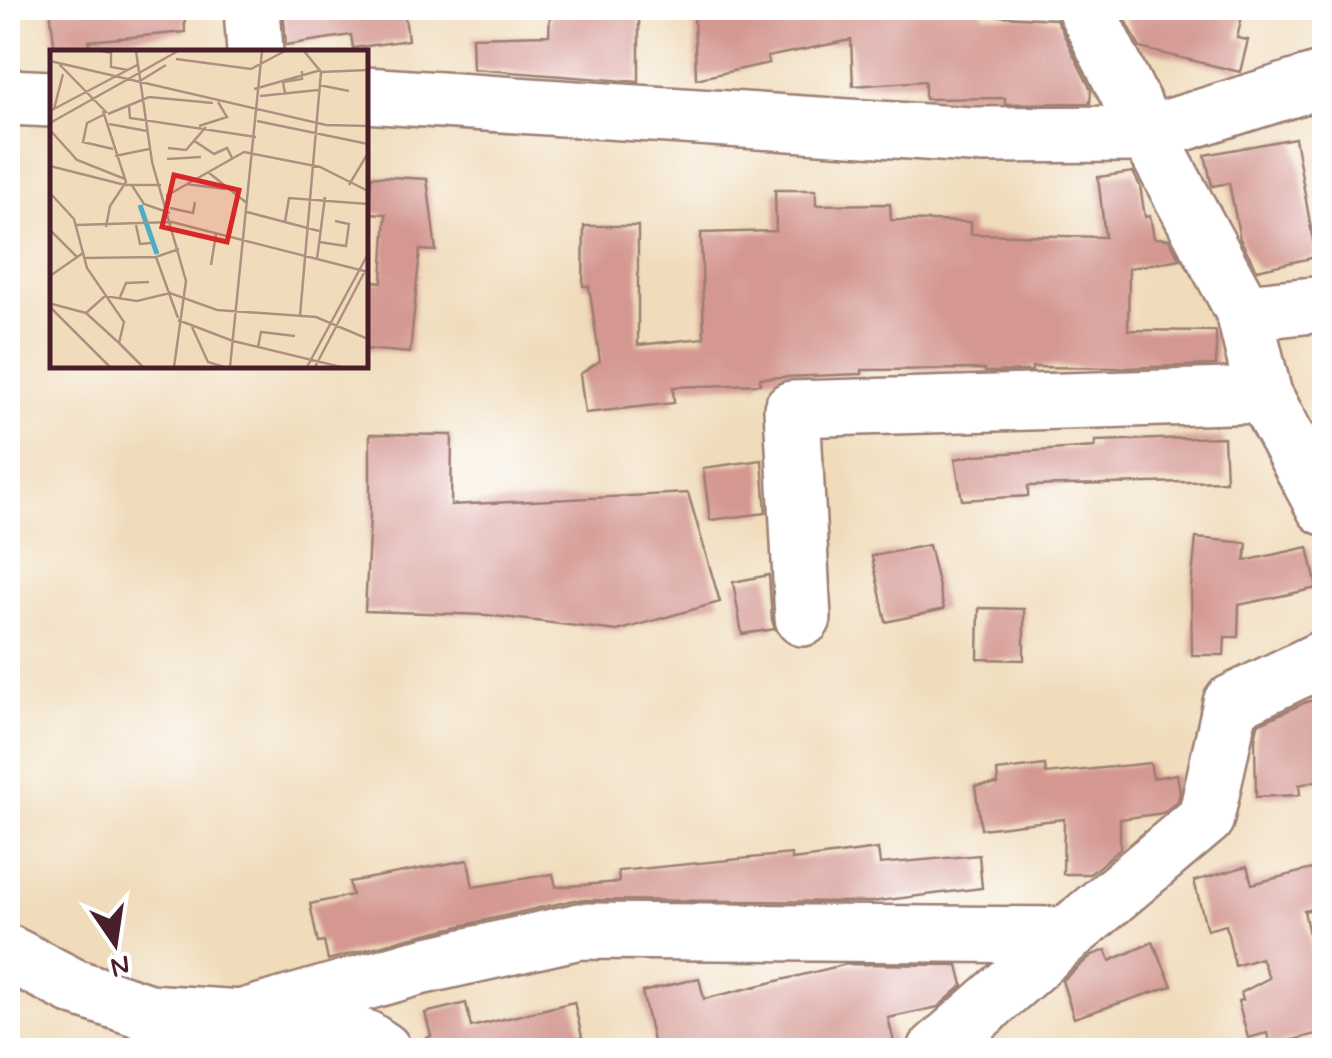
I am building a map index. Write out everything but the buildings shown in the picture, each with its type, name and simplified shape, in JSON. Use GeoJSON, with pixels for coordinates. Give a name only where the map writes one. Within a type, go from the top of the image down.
{"type":"FeatureCollection","features":[{"type":"Feature","properties":{"kind":"street"},"geometry":{"type":"LineString","coordinates":[[252,8],[255,50]]}},
{"type":"Feature","properties":{"kind":"street"},"geometry":{"type":"LineString","coordinates":[[1085,8],[1244,312],[1264,395],[1324,507]]}},
{"type":"Feature","properties":{"kind":"street"},"geometry":{"type":"LineString","coordinates":[[368,95],[970,136],[1148,134],[1324,79]]}},
{"type":"Feature","properties":{"kind":"street"},"geometry":{"type":"LineString","coordinates":[[8,98],[50,99]]}},
{"type":"Feature","properties":{"kind":"street"},"geometry":{"type":"LineString","coordinates":[[1244,312],[1324,304]]}},
{"type":"Feature","properties":{"kind":"street"},"geometry":{"type":"LineString","coordinates":[[803,618],[792,409],[1264,395]]}},
{"type":"Feature","properties":{"kind":"street"},"geometry":{"type":"LineString","coordinates":[[936,1050],[1206,818],[1230,702],[1324,658]]}},
{"type":"Feature","properties":{"kind":"street"},"geometry":{"type":"LineString","coordinates":[[240,1018],[415,968],[580,932],[1067,935]]}},
{"type":"Feature","properties":{"kind":"street"},"geometry":{"type":"LineString","coordinates":[[8,953],[74,988],[148,1012],[303,1022],[365,1038],[383,1050]]}}]}
